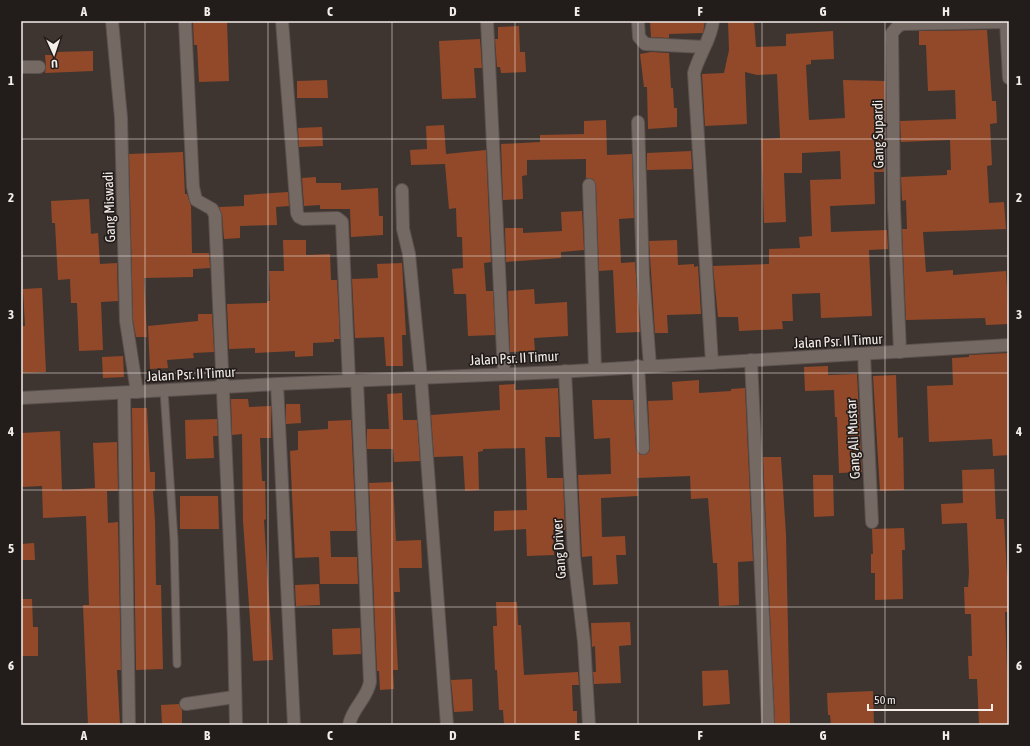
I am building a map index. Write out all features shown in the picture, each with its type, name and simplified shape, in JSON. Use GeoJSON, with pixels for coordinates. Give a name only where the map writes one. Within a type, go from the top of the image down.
{"type":"FeatureCollection","features":[{"type":"Feature","properties":{"kind":"street","name":"Gang Miswadi"},"geometry":{"type":"LineString","coordinates":[[112,21],[121,118],[126,321],[137,392]]}},
{"type":"Feature","properties":{"kind":"street"},"geometry":{"type":"LineString","coordinates":[[185,21],[193,187],[196,200],[212,210],[215,215],[234,634],[234,697],[236,725]]}},
{"type":"Feature","properties":{"kind":"street"},"geometry":{"type":"LineString","coordinates":[[282,21],[297,213],[299,217],[303,219],[337,218],[342,222],[353,381],[370,682],[366,694],[352,714],[350,725]]}},
{"type":"Feature","properties":{"kind":"street"},"geometry":{"type":"LineString","coordinates":[[487,21],[504,373]]}},
{"type":"Feature","properties":{"kind":"street"},"geometry":{"type":"LineString","coordinates":[[638,21],[639,36],[645,44],[704,47]]}},
{"type":"Feature","properties":{"kind":"street"},"geometry":{"type":"LineString","coordinates":[[712,363],[694,73],[698,58],[712,36],[713,21]]}},
{"type":"Feature","properties":{"kind":"street"},"geometry":{"type":"LineString","coordinates":[[1006,22],[1009,78]]}},
{"type":"Feature","properties":{"kind":"street","name":"Gang Supardi"},"geometry":{"type":"LineString","coordinates":[[900,352],[894,208],[892,34],[898,26],[903,24],[1006,22]]}},
{"type":"Feature","properties":{"kind":"street"},"geometry":{"type":"LineString","coordinates":[[21,68],[39,67]]}},
{"type":"Feature","properties":{"kind":"street"},"geometry":{"type":"LineString","coordinates":[[638,122],[643,275],[643,448]]}},
{"type":"Feature","properties":{"kind":"street"},"geometry":{"type":"LineString","coordinates":[[589,185],[595,369]]}},
{"type":"Feature","properties":{"kind":"street"},"geometry":{"type":"LineString","coordinates":[[402,190],[403,229],[409,254],[421,378],[447,725]]}},
{"type":"Feature","properties":{"kind":"street","name":"Jalan Psr. II Timur"},"geometry":{"type":"LineString","coordinates":[[21,398],[864,355],[1009,345]]}},
{"type":"Feature","properties":{"kind":"street","name":"Gang Ali Mustar"},"geometry":{"type":"LineString","coordinates":[[864,355],[872,522]]}},
{"type":"Feature","properties":{"kind":"street"},"geometry":{"type":"LineString","coordinates":[[751,360],[768,725]]}},
{"type":"Feature","properties":{"kind":"street","name":"Gang Driver"},"geometry":{"type":"LineString","coordinates":[[565,371],[574,557],[584,642],[589,725]]}},
{"type":"Feature","properties":{"kind":"street"},"geometry":{"type":"LineString","coordinates":[[277,384],[294,725]]}},
{"type":"Feature","properties":{"kind":"street"},"geometry":{"type":"LineString","coordinates":[[124,393],[129,725]]}},
{"type":"Feature","properties":{"kind":"street"},"geometry":{"type":"LineString","coordinates":[[186,704],[234,697]]}},
{"type":"Feature","properties":{"kind":"lane"},"geometry":{"type":"LineString","coordinates":[[164,391],[174,540],[178,664]]}},
{"type":"Feature","properties":{"kind":"building"},"geometry":{"type":"Polygon","coordinates":[[[193,21],[227,21],[229,81],[199,82],[197,45],[194,45],[193,21]]]}},
{"type":"Feature","properties":{"kind":"building"},"geometry":{"type":"Polygon","coordinates":[[[650,21],[705,21],[703,33],[669,34],[669,38],[651,37],[650,21]]]}},
{"type":"Feature","properties":{"kind":"building"},"geometry":{"type":"Polygon","coordinates":[[[728,21],[754,21],[756,47],[786,46],[786,34],[833,31],[834,59],[811,60],[811,64],[806,65],[809,120],[845,118],[843,80],[885,81],[884,172],[874,172],[875,204],[830,206],[831,232],[887,230],[888,249],[869,250],[872,316],[821,318],[820,293],[792,294],[793,321],[782,321],[783,329],[739,331],[738,317],[718,317],[713,266],[769,264],[769,249],[800,248],[799,237],[812,236],[810,180],[841,179],[840,151],[802,153],[802,173],[784,173],[786,222],[764,223],[761,139],[780,138],[777,74],[757,75],[745,72],[747,124],[705,126],[702,74],[724,73],[729,50],[728,21]]]}},
{"type":"Feature","properties":{"kind":"building"},"geometry":{"type":"Polygon","coordinates":[[[519,26],[520,52],[525,52],[526,72],[501,73],[500,67],[497,67],[495,39],[498,39],[498,27],[519,26]]]}},
{"type":"Feature","properties":{"kind":"building"},"geometry":{"type":"Polygon","coordinates":[[[987,30],[992,101],[996,101],[997,123],[990,124],[992,165],[987,166],[989,203],[1004,202],[1006,229],[923,232],[926,272],[953,270],[953,275],[1006,271],[1009,324],[986,325],[985,318],[906,320],[902,229],[907,229],[906,200],[902,201],[901,177],[947,175],[947,170],[951,170],[950,140],[901,142],[900,121],[956,119],[955,90],[928,91],[926,45],[919,45],[919,31],[987,30]]]}},
{"type":"Feature","properties":{"kind":"building"},"geometry":{"type":"Polygon","coordinates":[[[480,39],[482,68],[474,68],[476,98],[442,99],[439,41],[480,39]]]}},
{"type":"Feature","properties":{"kind":"building"},"geometry":{"type":"Polygon","coordinates":[[[93,51],[93,71],[45,73],[45,55],[54,55],[54,52],[93,51]]]}},
{"type":"Feature","properties":{"kind":"building"},"geometry":{"type":"Polygon","coordinates":[[[651,52],[669,53],[671,88],[673,88],[674,108],[677,108],[677,127],[648,129],[647,87],[644,87],[640,54],[651,52]]]}},
{"type":"Feature","properties":{"kind":"building"},"geometry":{"type":"Polygon","coordinates":[[[327,80],[328,98],[297,98],[297,81],[327,80]]]}},
{"type":"Feature","properties":{"kind":"building"},"geometry":{"type":"Polygon","coordinates":[[[606,120],[607,155],[632,154],[634,218],[619,219],[621,263],[635,262],[640,332],[616,333],[613,270],[599,271],[596,185],[593,179],[586,178],[586,159],[527,160],[527,175],[522,176],[523,199],[503,200],[501,144],[540,142],[540,135],[584,134],[584,121],[606,120]]]}},
{"type":"Feature","properties":{"kind":"building"},"geometry":{"type":"Polygon","coordinates":[[[444,125],[446,154],[486,150],[491,262],[484,263],[486,291],[493,291],[495,335],[468,336],[466,294],[454,294],[452,269],[463,268],[462,237],[457,237],[456,208],[449,209],[445,164],[411,165],[410,150],[427,149],[426,126],[444,125]]]}},
{"type":"Feature","properties":{"kind":"building"},"geometry":{"type":"Polygon","coordinates":[[[322,127],[323,146],[299,147],[298,128],[322,127]]]}},
{"type":"Feature","properties":{"kind":"building"},"geometry":{"type":"Polygon","coordinates":[[[691,151],[692,169],[647,170],[647,153],[691,151]]]}},
{"type":"Feature","properties":{"kind":"building"},"geometry":{"type":"Polygon","coordinates":[[[183,152],[185,194],[187,194],[191,206],[192,253],[209,253],[210,268],[193,269],[193,277],[144,278],[147,337],[136,337],[133,320],[129,154],[183,152]]]}},
{"type":"Feature","properties":{"kind":"building"},"geometry":{"type":"Polygon","coordinates":[[[316,177],[316,183],[341,183],[341,190],[378,188],[379,216],[383,216],[383,235],[351,237],[350,209],[320,209],[320,205],[304,206],[302,178],[316,177]]]}},
{"type":"Feature","properties":{"kind":"building"},"geometry":{"type":"Polygon","coordinates":[[[288,192],[289,206],[276,207],[277,225],[240,226],[240,238],[224,239],[222,214],[219,207],[244,206],[244,195],[288,192]]]}},
{"type":"Feature","properties":{"kind":"building"},"geometry":{"type":"Polygon","coordinates":[[[89,199],[91,234],[98,233],[100,264],[117,263],[118,301],[101,302],[103,350],[79,351],[77,303],[71,303],[70,279],[58,280],[55,223],[52,223],[51,201],[89,199]]]}},
{"type":"Feature","properties":{"kind":"building"},"geometry":{"type":"Polygon","coordinates":[[[582,211],[584,250],[561,252],[561,258],[506,262],[505,228],[523,228],[523,233],[562,231],[561,212],[582,211]]]}},
{"type":"Feature","properties":{"kind":"building"},"geometry":{"type":"Polygon","coordinates":[[[283,240],[306,240],[306,255],[330,254],[331,280],[337,280],[340,339],[334,339],[334,342],[313,343],[313,356],[295,357],[295,351],[255,353],[255,348],[229,349],[227,304],[267,303],[267,301],[270,301],[269,271],[284,271],[283,240]]]}},
{"type":"Feature","properties":{"kind":"building"},"geometry":{"type":"Polygon","coordinates":[[[677,240],[678,265],[694,264],[694,267],[698,266],[701,314],[667,315],[668,333],[655,333],[649,241],[677,240]]]}},
{"type":"Feature","properties":{"kind":"building"},"geometry":{"type":"Polygon","coordinates":[[[402,263],[406,335],[402,335],[403,366],[386,366],[384,337],[355,338],[352,279],[378,278],[377,264],[402,263]]]}},
{"type":"Feature","properties":{"kind":"building"},"geometry":{"type":"Polygon","coordinates":[[[42,288],[46,372],[23,373],[21,326],[25,326],[23,289],[42,288]]]}},
{"type":"Feature","properties":{"kind":"building"},"geometry":{"type":"Polygon","coordinates":[[[534,289],[535,304],[567,302],[568,336],[534,338],[535,351],[510,352],[508,291],[534,289]]]}},
{"type":"Feature","properties":{"kind":"building"},"geometry":{"type":"Polygon","coordinates":[[[198,314],[212,314],[214,352],[193,353],[194,358],[167,360],[168,368],[150,369],[148,326],[198,321],[198,314]]]}},
{"type":"Feature","properties":{"kind":"building"},"geometry":{"type":"Polygon","coordinates":[[[1009,353],[1009,455],[993,456],[992,439],[929,442],[927,386],[953,385],[952,358],[969,357],[969,355],[1009,353]]]}},
{"type":"Feature","properties":{"kind":"building"},"geometry":{"type":"Polygon","coordinates":[[[123,356],[124,377],[103,378],[102,357],[123,356]]]}},
{"type":"Feature","properties":{"kind":"building"},"geometry":{"type":"Polygon","coordinates":[[[828,366],[828,375],[857,374],[862,472],[839,473],[837,417],[835,417],[834,390],[805,391],[804,367],[828,366]]]}},
{"type":"Feature","properties":{"kind":"building"},"geometry":{"type":"Polygon","coordinates":[[[896,375],[898,438],[903,437],[904,490],[880,491],[873,376],[896,375]]]}},
{"type":"Feature","properties":{"kind":"building"},"geometry":{"type":"Polygon","coordinates":[[[699,380],[699,393],[731,391],[731,389],[745,388],[753,561],[738,562],[739,605],[719,606],[717,563],[713,563],[708,498],[691,499],[690,476],[637,478],[638,496],[601,498],[602,537],[625,536],[626,555],[616,555],[618,584],[593,585],[592,556],[582,557],[578,475],[611,474],[610,438],[594,439],[592,400],[633,400],[636,448],[639,454],[644,455],[649,452],[650,448],[648,401],[673,400],[672,382],[699,380]]]}},
{"type":"Feature","properties":{"kind":"building"},"geometry":{"type":"Polygon","coordinates":[[[515,384],[515,390],[558,388],[560,437],[545,437],[547,478],[563,478],[565,530],[553,530],[554,555],[527,556],[526,529],[494,531],[494,511],[527,510],[525,448],[483,449],[483,451],[478,452],[479,490],[465,491],[463,456],[434,457],[431,415],[500,410],[499,385],[515,384]]]}},
{"type":"Feature","properties":{"kind":"building"},"geometry":{"type":"Polygon","coordinates":[[[402,393],[403,420],[417,420],[420,461],[394,462],[393,449],[367,449],[367,429],[389,429],[387,394],[402,393]]]}},
{"type":"Feature","properties":{"kind":"building"},"geometry":{"type":"Polygon","coordinates":[[[231,399],[248,399],[249,407],[271,406],[271,438],[260,438],[262,481],[265,481],[266,519],[264,520],[273,660],[253,661],[243,521],[242,434],[232,435],[231,399]]]}},
{"type":"Feature","properties":{"kind":"building"},"geometry":{"type":"Polygon","coordinates":[[[286,404],[300,404],[301,423],[286,424],[286,404]]]}},
{"type":"Feature","properties":{"kind":"building"},"geometry":{"type":"Polygon","coordinates":[[[132,408],[147,408],[150,472],[155,472],[155,491],[153,491],[156,585],[161,585],[163,669],[136,670],[132,408]]]}},
{"type":"Feature","properties":{"kind":"building"},"geometry":{"type":"Polygon","coordinates":[[[217,419],[218,436],[213,436],[214,458],[186,459],[185,420],[217,419]]]}},
{"type":"Feature","properties":{"kind":"building"},"geometry":{"type":"Polygon","coordinates":[[[351,420],[356,531],[330,531],[331,557],[357,557],[358,584],[320,584],[319,557],[295,558],[290,451],[298,450],[298,431],[328,429],[328,421],[351,420]]]}},
{"type":"Feature","properties":{"kind":"building"},"geometry":{"type":"Polygon","coordinates":[[[60,431],[62,490],[95,488],[93,443],[117,442],[118,491],[107,491],[108,523],[118,522],[121,670],[117,670],[120,725],[88,725],[83,605],[89,605],[86,516],[43,518],[42,486],[21,487],[21,433],[60,431]]]}},
{"type":"Feature","properties":{"kind":"building"},"geometry":{"type":"Polygon","coordinates":[[[763,457],[781,457],[786,535],[790,725],[775,725],[763,457]]]}},
{"type":"Feature","properties":{"kind":"building"},"geometry":{"type":"Polygon","coordinates":[[[994,469],[996,519],[1004,519],[1007,575],[1009,575],[1009,612],[1005,612],[1009,725],[979,725],[977,679],[969,679],[968,656],[972,656],[971,614],[965,614],[964,587],[968,587],[969,573],[967,523],[942,524],[941,504],[963,503],[962,470],[994,469]]]}},
{"type":"Feature","properties":{"kind":"building"},"geometry":{"type":"Polygon","coordinates":[[[813,475],[833,475],[834,516],[814,517],[813,475]]]}},
{"type":"Feature","properties":{"kind":"building"},"geometry":{"type":"Polygon","coordinates":[[[393,482],[396,541],[421,540],[422,568],[399,568],[400,592],[394,592],[398,670],[393,670],[394,689],[380,690],[379,671],[377,671],[369,483],[393,482]]]}},
{"type":"Feature","properties":{"kind":"building"},"geometry":{"type":"Polygon","coordinates":[[[180,496],[218,496],[219,529],[180,529],[180,496]]]}},
{"type":"Feature","properties":{"kind":"building"},"geometry":{"type":"Polygon","coordinates":[[[904,528],[905,550],[902,550],[903,599],[875,600],[875,573],[871,573],[871,554],[873,554],[872,529],[904,528]]]}},
{"type":"Feature","properties":{"kind":"building"},"geometry":{"type":"Polygon","coordinates":[[[34,543],[35,560],[21,560],[21,544],[34,543]]]}},
{"type":"Feature","properties":{"kind":"building"},"geometry":{"type":"Polygon","coordinates":[[[319,584],[320,605],[296,606],[295,585],[319,584]]]}},
{"type":"Feature","properties":{"kind":"building"},"geometry":{"type":"Polygon","coordinates":[[[21,599],[32,599],[33,627],[38,627],[38,656],[21,656],[21,599]]]}},
{"type":"Feature","properties":{"kind":"building"},"geometry":{"type":"Polygon","coordinates":[[[496,602],[517,602],[518,625],[521,625],[524,675],[578,672],[579,685],[572,685],[573,711],[577,711],[577,725],[504,725],[503,710],[499,710],[497,670],[495,670],[493,626],[497,626],[496,602]]]}},
{"type":"Feature","properties":{"kind":"building"},"geometry":{"type":"Polygon","coordinates":[[[630,622],[631,645],[619,646],[621,683],[594,684],[593,672],[596,672],[595,646],[592,647],[591,623],[630,622]]]}},
{"type":"Feature","properties":{"kind":"building"},"geometry":{"type":"Polygon","coordinates":[[[360,628],[361,654],[333,655],[332,629],[360,628]]]}},
{"type":"Feature","properties":{"kind":"building"},"geometry":{"type":"Polygon","coordinates":[[[728,670],[730,704],[703,706],[702,671],[728,670]]]}},
{"type":"Feature","properties":{"kind":"building"},"geometry":{"type":"Polygon","coordinates":[[[472,679],[473,711],[454,712],[451,680],[472,679]]]}},
{"type":"Feature","properties":{"kind":"building"},"geometry":{"type":"Polygon","coordinates":[[[873,691],[874,725],[831,725],[830,715],[828,715],[827,693],[873,691]]]}},
{"type":"Feature","properties":{"kind":"building"},"geometry":{"type":"Polygon","coordinates":[[[179,704],[182,710],[182,725],[162,725],[161,705],[179,704]]]}}]}
